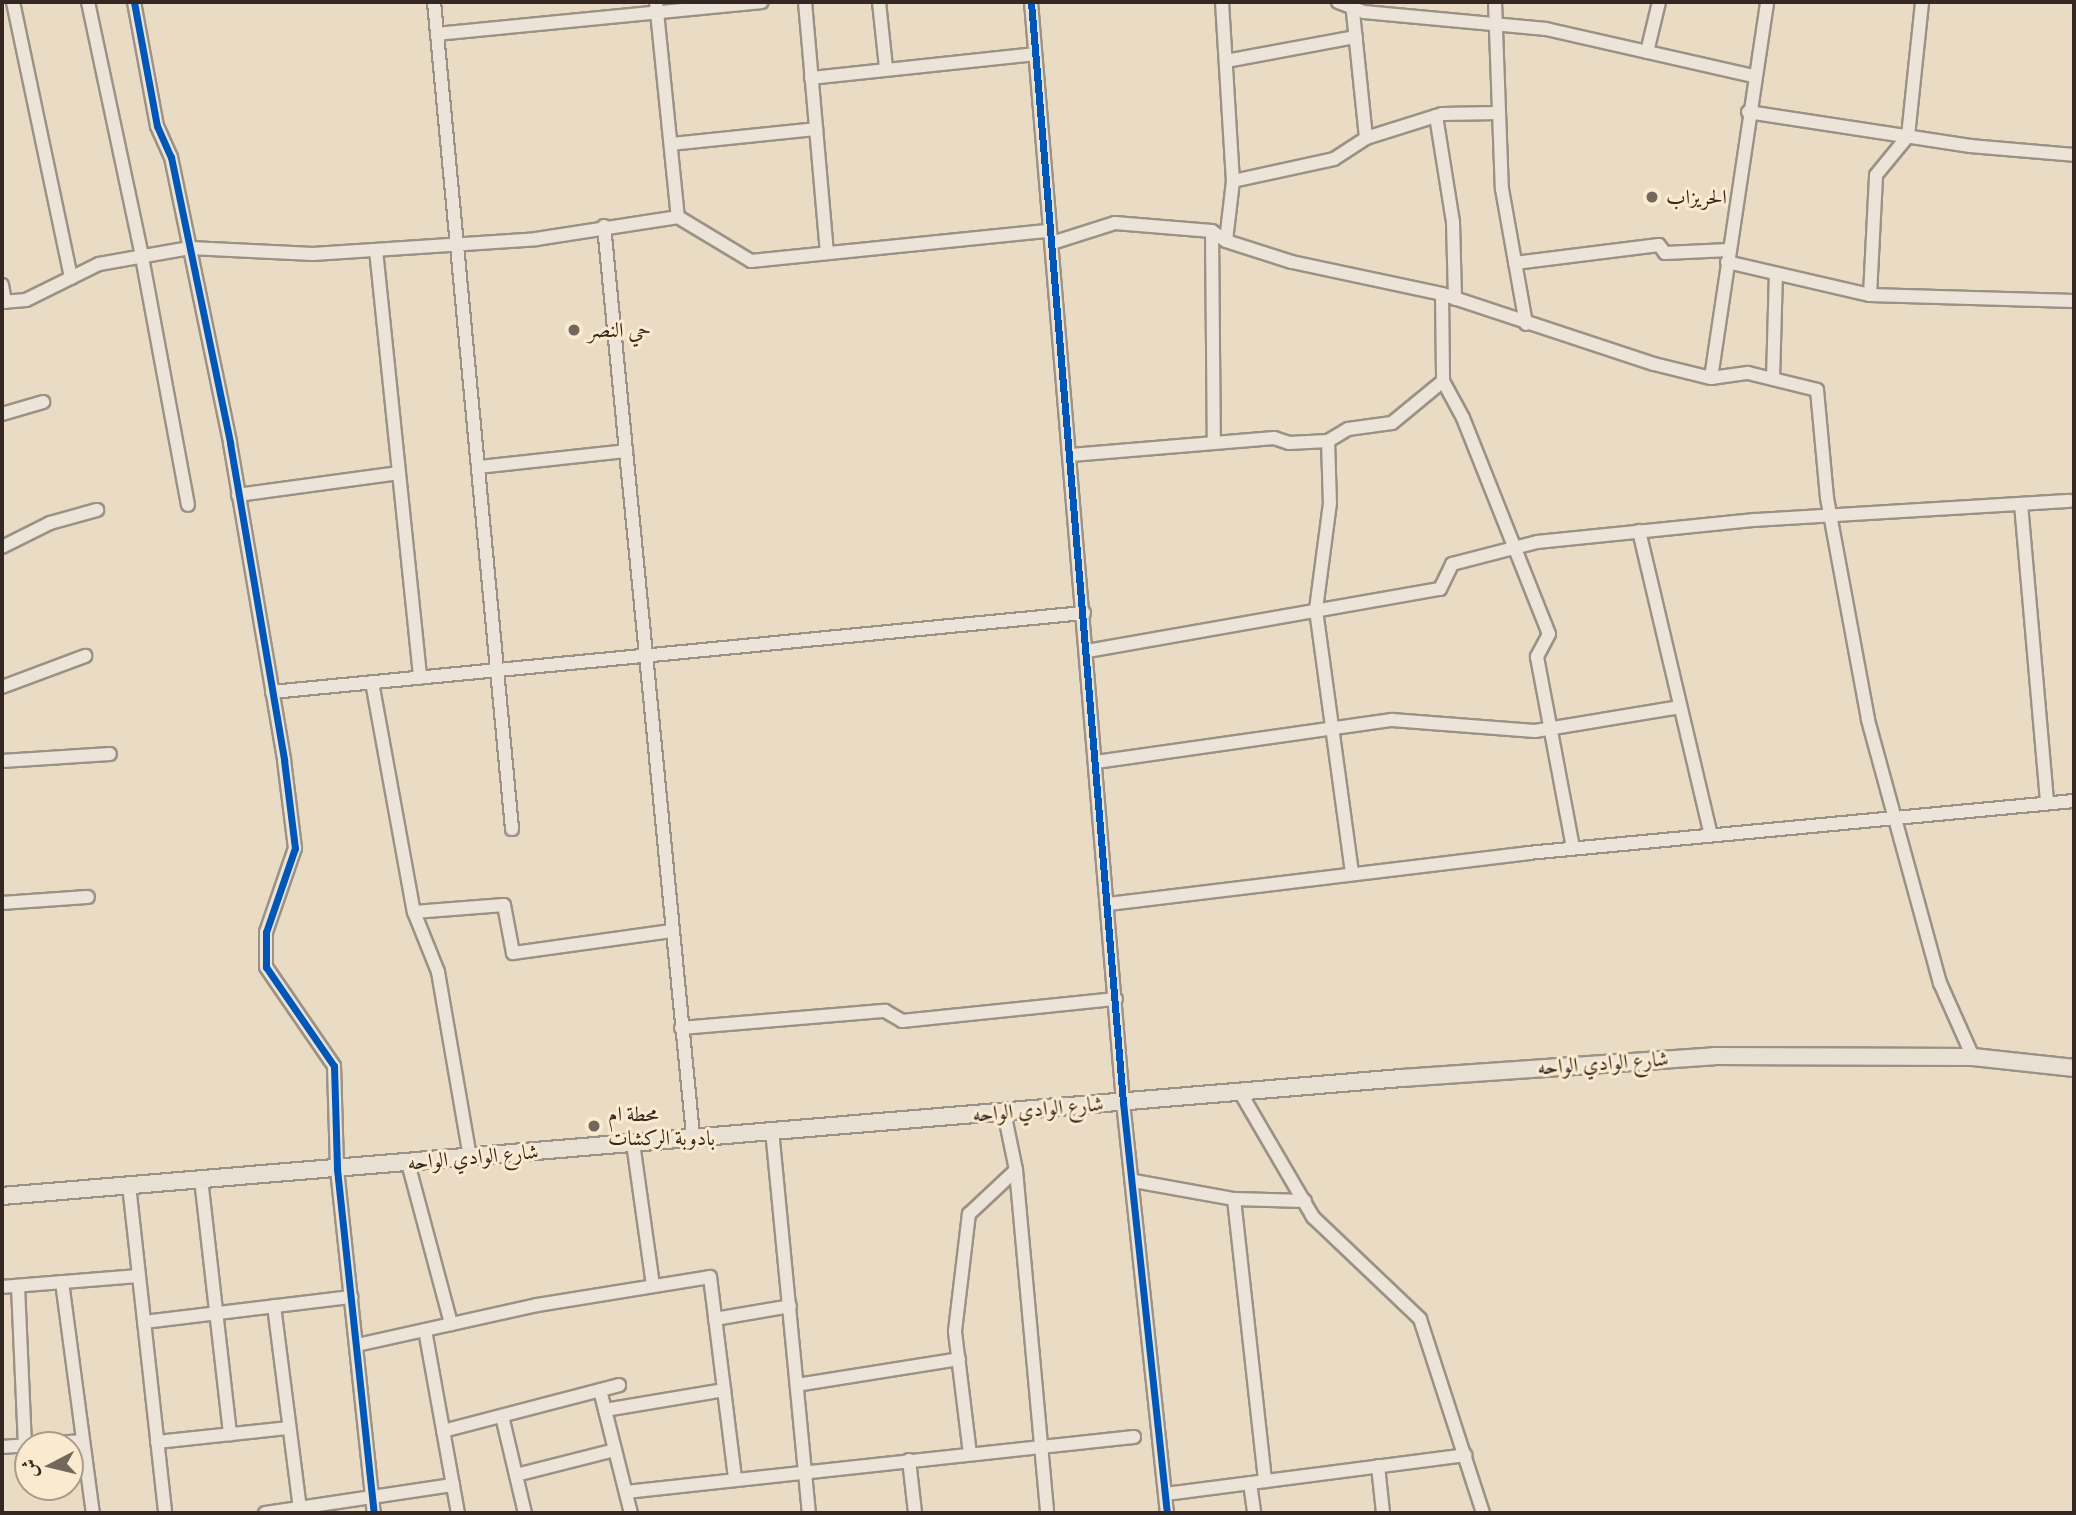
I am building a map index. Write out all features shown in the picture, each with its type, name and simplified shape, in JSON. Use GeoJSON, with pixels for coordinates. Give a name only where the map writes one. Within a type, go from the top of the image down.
{"type":"FeatureCollection","features":[{"type":"Feature","properties":{"kind":"main road","name":"شارع الوادي الواحه"},"geometry":{"type":"LineString","coordinates":[[2,1196],[408,1163],[693,1136],[1714,1056],[1973,1057],[2074,1068]]}},
{"type":"Feature","properties":{"kind":"street"},"geometry":{"type":"LineString","coordinates":[[13,2],[71,278]]}},
{"type":"Feature","properties":{"kind":"street"},"geometry":{"type":"LineString","coordinates":[[88,2],[142,257],[188,505]]}},
{"type":"Feature","properties":{"kind":"street"},"geometry":{"type":"LineString","coordinates":[[134,2],[156,126],[171,157],[238,495],[272,692],[295,848],[266,932],[266,967],[334,1066],[337,1169],[374,1513]]}},
{"type":"Feature","properties":{"kind":"street"},"geometry":{"type":"LineString","coordinates":[[434,2],[459,244],[512,829]]}},
{"type":"Feature","properties":{"kind":"street"},"geometry":{"type":"LineString","coordinates":[[437,34],[656,7],[761,2]]}},
{"type":"Feature","properties":{"kind":"street"},"geometry":{"type":"LineString","coordinates":[[805,2],[827,253]]}},
{"type":"Feature","properties":{"kind":"street"},"geometry":{"type":"LineString","coordinates":[[879,2],[886,68]]}},
{"type":"Feature","properties":{"kind":"street"},"geometry":{"type":"LineString","coordinates":[[1031,2],[1071,455],[1123,1102],[1134,1181],[1167,1513]]}},
{"type":"Feature","properties":{"kind":"street"},"geometry":{"type":"LineString","coordinates":[[1222,2],[1233,181],[1226,241]]}},
{"type":"Feature","properties":{"kind":"street"},"geometry":{"type":"LineString","coordinates":[[1338,2],[1546,29],[1754,76]]}},
{"type":"Feature","properties":{"kind":"street"},"geometry":{"type":"LineString","coordinates":[[1494,2],[1502,189],[1526,324]]}},
{"type":"Feature","properties":{"kind":"street"},"geometry":{"type":"LineString","coordinates":[[1647,52],[1659,2]]}},
{"type":"Feature","properties":{"kind":"street"},"geometry":{"type":"LineString","coordinates":[[1711,378],[1748,112],[1767,2]]}},
{"type":"Feature","properties":{"kind":"street"},"geometry":{"type":"LineString","coordinates":[[1870,295],[1876,174],[1908,136],[1922,2]]}},
{"type":"Feature","properties":{"kind":"street"},"geometry":{"type":"LineString","coordinates":[[1353,5],[1366,138]]}},
{"type":"Feature","properties":{"kind":"street"},"geometry":{"type":"LineString","coordinates":[[656,7],[678,217]]}},
{"type":"Feature","properties":{"kind":"street"},"geometry":{"type":"LineString","coordinates":[[1226,61],[1356,37]]}},
{"type":"Feature","properties":{"kind":"street"},"geometry":{"type":"LineString","coordinates":[[811,78],[1035,54]]}},
{"type":"Feature","properties":{"kind":"street"},"geometry":{"type":"LineString","coordinates":[[1748,112],[1908,136],[2074,155]]}},
{"type":"Feature","properties":{"kind":"street"},"geometry":{"type":"LineString","coordinates":[[1233,181],[1334,159],[1366,138],[1436,116],[1499,113]]}},
{"type":"Feature","properties":{"kind":"street"},"geometry":{"type":"LineString","coordinates":[[1436,116],[1453,222],[1455,299]]}},
{"type":"Feature","properties":{"kind":"street"},"geometry":{"type":"LineString","coordinates":[[671,144],[816,129]]}},
{"type":"Feature","properties":{"kind":"street"},"geometry":{"type":"LineString","coordinates":[[2,285],[4,302],[26,300],[99,264],[190,248],[313,254],[376,250],[536,239],[604,226],[678,217],[751,261],[1050,237],[1115,223],[1212,231],[1226,241],[1292,262],[1442,294],[1526,324],[1711,378],[1748,373],[1817,390],[1830,516],[1892,818],[1940,983],[1973,1057]]}},
{"type":"Feature","properties":{"kind":"street"},"geometry":{"type":"LineString","coordinates":[[604,226],[693,1136]]}},
{"type":"Feature","properties":{"kind":"street"},"geometry":{"type":"LineString","coordinates":[[1212,231],[1214,443]]}},
{"type":"Feature","properties":{"kind":"street"},"geometry":{"type":"LineString","coordinates":[[1515,263],[1659,245],[1665,253],[1728,256],[1776,274],[1870,295],[2074,301]]}},
{"type":"Feature","properties":{"kind":"street"},"geometry":{"type":"LineString","coordinates":[[376,250],[420,677]]}},
{"type":"Feature","properties":{"kind":"street"},"geometry":{"type":"LineString","coordinates":[[1773,379],[1776,274]]}},
{"type":"Feature","properties":{"kind":"street"},"geometry":{"type":"LineString","coordinates":[[1442,294],[1443,381],[1463,418],[1549,634],[1537,657],[1573,848]]}},
{"type":"Feature","properties":{"kind":"street"},"geometry":{"type":"LineString","coordinates":[[1071,455],[1274,438],[1289,443],[1328,441],[1348,429],[1392,423],[1443,381]]}},
{"type":"Feature","properties":{"kind":"street"},"geometry":{"type":"LineString","coordinates":[[2,414],[43,402]]}},
{"type":"Feature","properties":{"kind":"street"},"geometry":{"type":"LineString","coordinates":[[1328,441],[1330,503],[1316,610],[1352,874]]}},
{"type":"Feature","properties":{"kind":"street"},"geometry":{"type":"LineString","coordinates":[[479,467],[626,451]]}},
{"type":"Feature","properties":{"kind":"street"},"geometry":{"type":"LineString","coordinates":[[238,495],[399,473]]}},
{"type":"Feature","properties":{"kind":"street"},"geometry":{"type":"LineString","coordinates":[[1087,651],[1440,589],[1452,564],[1513,548],[1639,531],[2069,501]]}},
{"type":"Feature","properties":{"kind":"street"},"geometry":{"type":"LineString","coordinates":[[2021,504],[2047,803]]}},
{"type":"Feature","properties":{"kind":"street"},"geometry":{"type":"LineString","coordinates":[[2,547],[50,523],[97,510]]}},
{"type":"Feature","properties":{"kind":"street"},"geometry":{"type":"LineString","coordinates":[[1639,531],[1711,835]]}},
{"type":"Feature","properties":{"kind":"street"},"geometry":{"type":"LineString","coordinates":[[272,692],[1084,613]]}},
{"type":"Feature","properties":{"kind":"street"},"geometry":{"type":"LineString","coordinates":[[2,687],[85,656]]}},
{"type":"Feature","properties":{"kind":"street"},"geometry":{"type":"LineString","coordinates":[[372,682],[414,912],[438,972],[470,1157]]}},
{"type":"Feature","properties":{"kind":"street"},"geometry":{"type":"LineString","coordinates":[[1096,762],[1392,720],[1551,728],[1680,707]]}},
{"type":"Feature","properties":{"kind":"street"},"geometry":{"type":"LineString","coordinates":[[2,761],[110,754]]}},
{"type":"Feature","properties":{"kind":"street"},"geometry":{"type":"LineString","coordinates":[[1108,904],[1573,848],[2074,801]]}},
{"type":"Feature","properties":{"kind":"street"},"geometry":{"type":"LineString","coordinates":[[2,903],[88,897]]}},
{"type":"Feature","properties":{"kind":"street"},"geometry":{"type":"LineString","coordinates":[[414,912],[504,905],[513,953],[672,931]]}},
{"type":"Feature","properties":{"kind":"street"},"geometry":{"type":"LineString","coordinates":[[681,1028],[885,1011],[902,1021],[1116,999]]}},
{"type":"Feature","properties":{"kind":"street"},"geometry":{"type":"LineString","coordinates":[[1240,1092],[1313,1217],[1420,1319],[1483,1513]]}},
{"type":"Feature","properties":{"kind":"street"},"geometry":{"type":"LineString","coordinates":[[1004,1112],[1016,1171],[1044,1446],[1047,1513]]}},
{"type":"Feature","properties":{"kind":"street"},"geometry":{"type":"LineString","coordinates":[[772,1130],[809,1513]]}},
{"type":"Feature","properties":{"kind":"street"},"geometry":{"type":"LineString","coordinates":[[633,1143],[653,1286]]}},
{"type":"Feature","properties":{"kind":"street"},"geometry":{"type":"LineString","coordinates":[[408,1163],[451,1324]]}},
{"type":"Feature","properties":{"kind":"street"},"geometry":{"type":"LineString","coordinates":[[970,1454],[955,1331],[969,1214],[1016,1171]]}},
{"type":"Feature","properties":{"kind":"street"},"geometry":{"type":"LineString","coordinates":[[201,1179],[230,1434]]}},
{"type":"Feature","properties":{"kind":"street"},"geometry":{"type":"LineString","coordinates":[[1134,1181],[1234,1199],[1306,1201]]}},
{"type":"Feature","properties":{"kind":"street"},"geometry":{"type":"LineString","coordinates":[[129,1185],[165,1513]]}},
{"type":"Feature","properties":{"kind":"street"},"geometry":{"type":"LineString","coordinates":[[1234,1199],[1265,1481]]}},
{"type":"Feature","properties":{"kind":"street"},"geometry":{"type":"LineString","coordinates":[[2,1287],[139,1276]]}},
{"type":"Feature","properties":{"kind":"street"},"geometry":{"type":"LineString","coordinates":[[357,1345],[451,1324],[710,1277],[735,1479]]}},
{"type":"Feature","properties":{"kind":"street"},"geometry":{"type":"LineString","coordinates":[[62,1282],[82,1431]]}},
{"type":"Feature","properties":{"kind":"street"},"geometry":{"type":"LineString","coordinates":[[18,1286],[24,1431]]}},
{"type":"Feature","properties":{"kind":"street"},"geometry":{"type":"LineString","coordinates":[[144,1322],[352,1297]]}},
{"type":"Feature","properties":{"kind":"street"},"geometry":{"type":"LineString","coordinates":[[274,1306],[300,1509]]}},
{"type":"Feature","properties":{"kind":"street"},"geometry":{"type":"LineString","coordinates":[[715,1319],[790,1306]]}},
{"type":"Feature","properties":{"kind":"street"},"geometry":{"type":"LineString","coordinates":[[425,1330],[458,1513]]}},
{"type":"Feature","properties":{"kind":"street"},"geometry":{"type":"LineString","coordinates":[[797,1385],[959,1359]]}},
{"type":"Feature","properties":{"kind":"street"},"geometry":{"type":"LineString","coordinates":[[443,1431],[619,1385]]}},
{"type":"Feature","properties":{"kind":"street"},"geometry":{"type":"LineString","coordinates":[[600,1390],[631,1513]]}},
{"type":"Feature","properties":{"kind":"street"},"geometry":{"type":"LineString","coordinates":[[605,1410],[724,1390]]}},
{"type":"Feature","properties":{"kind":"street"},"geometry":{"type":"LineString","coordinates":[[502,1416],[525,1513]]}},
{"type":"Feature","properties":{"kind":"street"},"geometry":{"type":"LineString","coordinates":[[157,1442],[289,1428]]}},
{"type":"Feature","properties":{"kind":"street"},"geometry":{"type":"LineString","coordinates":[[626,1492],[805,1470],[1134,1437]]}},
{"type":"Feature","properties":{"kind":"street"},"geometry":{"type":"LineString","coordinates":[[84,1448],[93,1513]]}},
{"type":"Feature","properties":{"kind":"street"},"geometry":{"type":"LineString","coordinates":[[516,1475],[615,1450]]}},
{"type":"Feature","properties":{"kind":"street"},"geometry":{"type":"LineString","coordinates":[[1166,1494],[1465,1455]]}},
{"type":"Feature","properties":{"kind":"street"},"geometry":{"type":"LineString","coordinates":[[909,1460],[915,1513]]}},
{"type":"Feature","properties":{"kind":"street"},"geometry":{"type":"LineString","coordinates":[[1378,1466],[1383,1513]]}},
{"type":"Feature","properties":{"kind":"street"},"geometry":{"type":"LineString","coordinates":[[1250,1483],[1254,1513]]}},
{"type":"Feature","properties":{"kind":"street"},"geometry":{"type":"LineString","coordinates":[[265,1513],[453,1485]]}},
{"type":"Feature","properties":{"kind":"cycle path"},"geometry":{"type":"LineString","coordinates":[[134,2],[157,126],[171,157],[230,443],[284,760],[295,848],[266,932],[266,967],[334,1066],[337,1169],[374,1513]]}},
{"type":"Feature","properties":{"kind":"cycle path"},"geometry":{"type":"LineString","coordinates":[[1031,2],[1123,1102],[1167,1513]]}},
{"type":"Feature","properties":{"kind":"place","name":"الحريزاب"},"geometry":{"type":"Point","coordinates":[1652,197]}},
{"type":"Feature","properties":{"kind":"place","name":"حي النصر"},"geometry":{"type":"Point","coordinates":[574,330]}},
{"type":"Feature","properties":{"kind":"place","name":"محطة ام بادوبة الركشات"},"geometry":{"type":"Point","coordinates":[594,1126]}}]}
